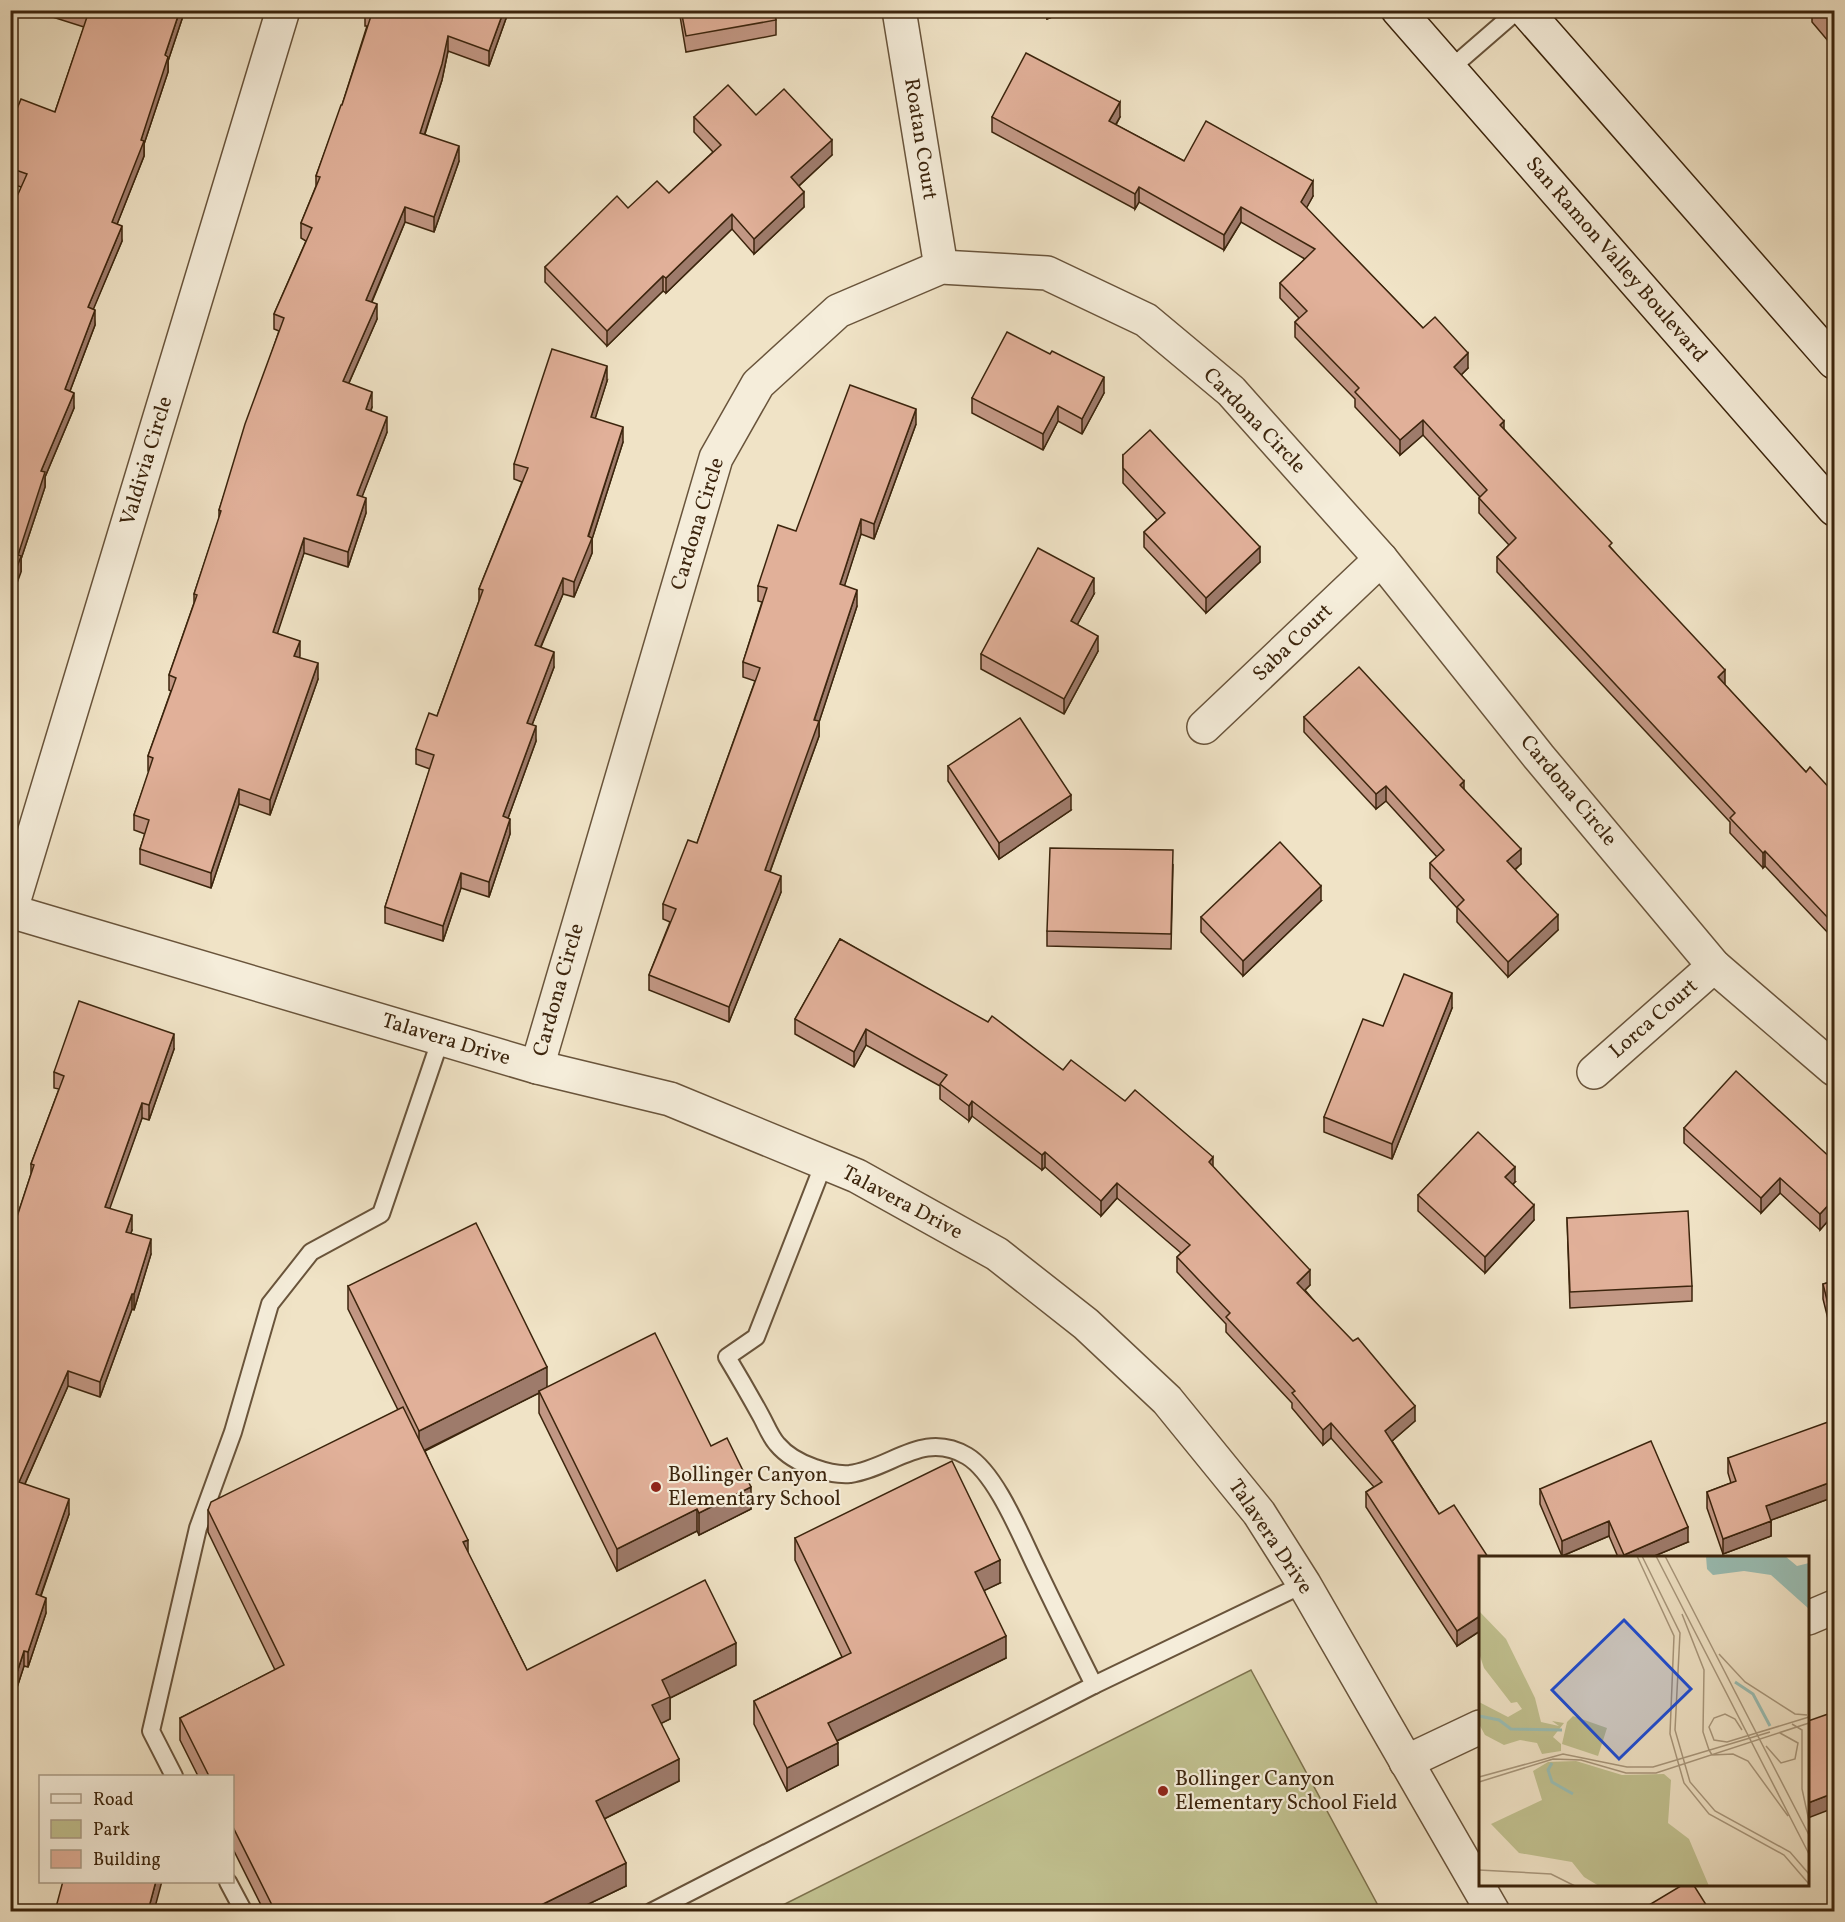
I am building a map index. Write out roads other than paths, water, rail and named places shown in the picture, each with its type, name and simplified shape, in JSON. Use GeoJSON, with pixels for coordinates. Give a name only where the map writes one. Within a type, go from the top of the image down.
{"type":"FeatureCollection","features":[{"type":"Feature","properties":{"kind":"street","name":"Valdivia Circle"},"geometry":{"type":"LineString","coordinates":[[11,911],[283,10]]}},
{"type":"Feature","properties":{"kind":"street","name":"Roatan Court"},"geometry":{"type":"LineString","coordinates":[[899,10],[941,267]]}},
{"type":"Feature","properties":{"kind":"street","name":"San Ramon Valley Boulevard"},"geometry":{"type":"LineString","coordinates":[[1398,10],[1834,509]]}},
{"type":"Feature","properties":{"kind":"street"},"geometry":{"type":"LineString","coordinates":[[1525,10],[1834,362]]}},
{"type":"Feature","properties":{"kind":"street","name":"Cardona Circle"},"geometry":{"type":"LineString","coordinates":[[537,1067],[716,458],[758,384],[838,311],[941,267],[1047,273],[1146,320],[1231,391],[1381,559],[1539,757],[1714,966],[1834,1069]]}},
{"type":"Feature","properties":{"kind":"street","name":"Saba Court"},"geometry":{"type":"LineString","coordinates":[[1204,727],[1381,559]]}},
{"type":"Feature","properties":{"kind":"street","name":"Talavera Drive"},"geometry":{"type":"LineString","coordinates":[[11,911],[537,1067],[670,1099],[857,1176],[996,1254],[1086,1324],[1167,1400],[1259,1513],[1304,1584],[1493,1911]]}},
{"type":"Feature","properties":{"kind":"street","name":"Lorca Court"},"geometry":{"type":"LineString","coordinates":[[1594,1072],[1714,966]]}},
{"type":"Feature","properties":{"kind":"street"},"geometry":{"type":"LineString","coordinates":[[1809,1618],[1834,1607]]}},
{"type":"Feature","properties":{"kind":"street"},"geometry":{"type":"LineString","coordinates":[[1406,1762],[1479,1727]]}},
{"type":"Feature","properties":{"kind":"lane"},"geometry":{"type":"LineString","coordinates":[[1450,69],[1518,10]]}},
{"type":"Feature","properties":{"kind":"lane"},"geometry":{"type":"LineString","coordinates":[[173,1775],[151,1731],[198,1528],[233,1432],[270,1304],[311,1252],[381,1214],[441,1038]]}},
{"type":"Feature","properties":{"kind":"lane"},"geometry":{"type":"LineString","coordinates":[[824,1163],[756,1337],[727,1357],[776,1443],[791,1457],[809,1466],[829,1472],[849,1474],[869,1469],[910,1450],[930,1446],[957,1451],[976,1462],[1003,1501],[1094,1685]]}},
{"type":"Feature","properties":{"kind":"lane"},"geometry":{"type":"LineString","coordinates":[[651,1911],[1094,1685],[1304,1584]]}},
{"type":"Feature","properties":{"kind":"lane"},"geometry":{"type":"LineString","coordinates":[[229,1883],[244,1911]]}},
{"type":"Feature","properties":{"kind":"place","name":"Bollinger Canyon Elementary School"},"geometry":{"type":"Point","coordinates":[656,1487]}},
{"type":"Feature","properties":{"kind":"place","name":"Bollinger Canyon Elementary School Field"},"geometry":{"type":"Point","coordinates":[1163,1791]}}]}
